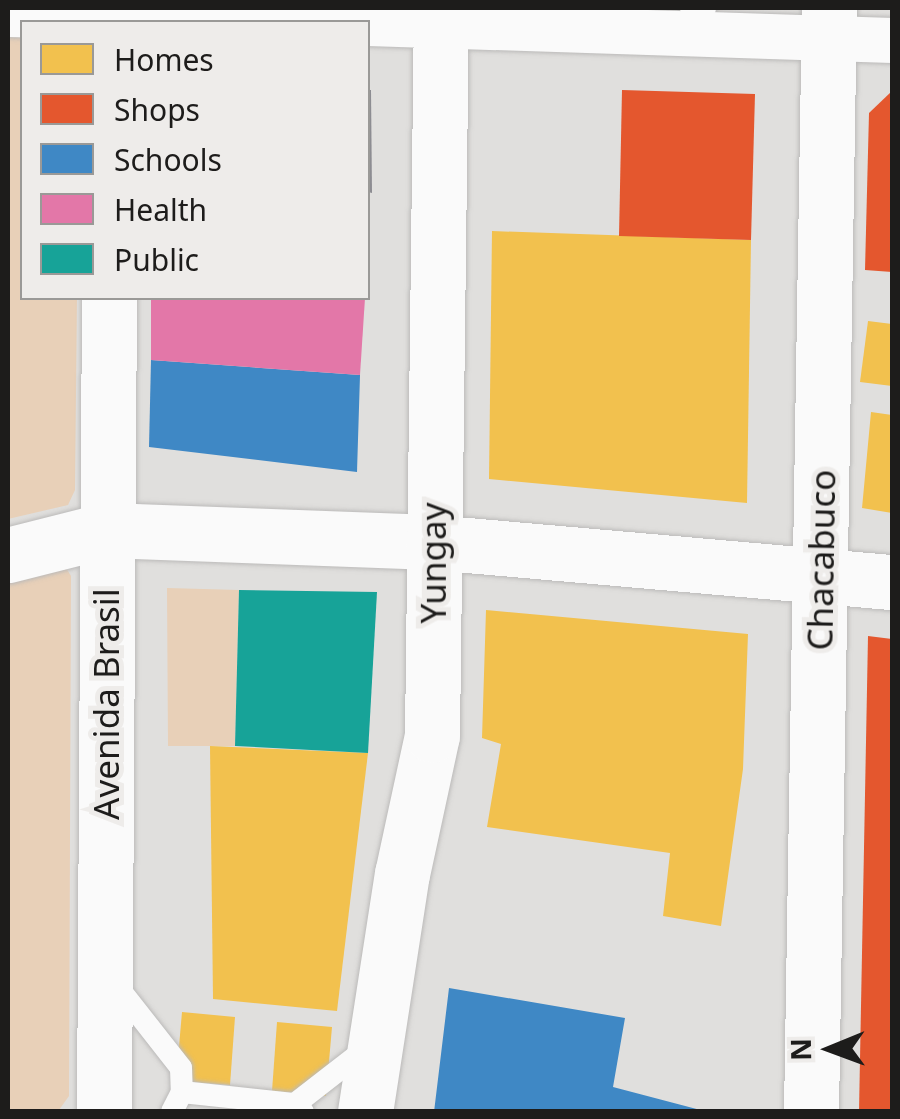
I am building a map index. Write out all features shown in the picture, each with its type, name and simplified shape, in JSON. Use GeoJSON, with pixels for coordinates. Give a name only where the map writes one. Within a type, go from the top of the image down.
{"type":"FeatureCollection","features":[{"type":"Feature","properties":{"kind":"street"},"geometry":{"type":"LineString","coordinates":[[8,14],[268,20]]}},
{"type":"Feature","properties":{"kind":"street"},"geometry":{"type":"LineString","coordinates":[[370,23],[441,16],[702,14],[829,21],[892,40]]}},
{"type":"Feature","properties":{"kind":"street","name":"Yungay"},"geometry":{"type":"LineString","coordinates":[[365,1112],[432,734],[441,16]]}},
{"type":"Feature","properties":{"kind":"street","name":"Chacabuco"},"geometry":{"type":"LineString","coordinates":[[811,1112],[829,21]]}},
{"type":"Feature","properties":{"kind":"street","name":"Avenida Brasil"},"geometry":{"type":"LineString","coordinates":[[104,1112],[108,972],[108,300]]}},
{"type":"Feature","properties":{"kind":"street"},"geometry":{"type":"LineString","coordinates":[[8,555],[107,530],[433,542],[892,582]]}},
{"type":"Feature","properties":{"kind":"lane"},"geometry":{"type":"LineString","coordinates":[[108,972],[181,1068],[178,1102],[299,1108],[376,1041]]}},
{"type":"Feature","properties":{"kind":"shaded area"},"geometry":{"type":"Polygon","coordinates":[[[8,35],[20,35],[20,300],[77,300],[75,490],[68,505],[8,519],[8,35]]]}},
{"type":"Feature","properties":{"kind":"shaded area"},"geometry":{"type":"Polygon","coordinates":[[[63,563],[71,576],[69,1096],[59,1110],[8,1111],[8,568],[63,563]]]}},
{"type":"Feature","properties":{"kind":"shaded area"},"geometry":{"type":"Polygon","coordinates":[[[167,588],[239,590],[235,746],[168,746],[167,588]]]}},
{"type":"Feature","properties":{"kind":"building: Homes"},"geometry":{"type":"Polygon","coordinates":[[[492,231],[751,240],[747,503],[489,479],[492,231]]]}},
{"type":"Feature","properties":{"kind":"building: Homes"},"geometry":{"type":"Polygon","coordinates":[[[868,321],[892,324],[892,386],[860,382],[868,321]]]}},
{"type":"Feature","properties":{"kind":"building: Homes"},"geometry":{"type":"Polygon","coordinates":[[[871,412],[892,415],[892,513],[862,508],[871,412]]]}},
{"type":"Feature","properties":{"kind":"building: Homes"},"geometry":{"type":"Polygon","coordinates":[[[486,610],[748,634],[743,769],[721,926],[663,916],[670,853],[487,827],[501,744],[482,738],[486,610]]]}},
{"type":"Feature","properties":{"kind":"building: Homes"},"geometry":{"type":"Polygon","coordinates":[[[210,746],[368,753],[337,1011],[213,999],[210,746]]]}},
{"type":"Feature","properties":{"kind":"building: Homes"},"geometry":{"type":"Polygon","coordinates":[[[182,1012],[235,1017],[230,1085],[176,1081],[182,1012]]]}},
{"type":"Feature","properties":{"kind":"building: Homes"},"geometry":{"type":"Polygon","coordinates":[[[277,1022],[332,1027],[326,1096],[272,1091],[277,1022]]]}},
{"type":"Feature","properties":{"kind":"building: Shops"},"geometry":{"type":"Polygon","coordinates":[[[622,90],[755,94],[751,240],[619,236],[622,90]]]}},
{"type":"Feature","properties":{"kind":"building: Shops"},"geometry":{"type":"Polygon","coordinates":[[[892,91],[892,272],[865,270],[869,113],[892,91]]]}},
{"type":"Feature","properties":{"kind":"building: Shops"},"geometry":{"type":"Polygon","coordinates":[[[868,636],[892,639],[892,1112],[859,1112],[868,636]]]}},
{"type":"Feature","properties":{"kind":"building: Schools"},"geometry":{"type":"Polygon","coordinates":[[[151,360],[360,375],[357,472],[149,447],[151,360]]]}},
{"type":"Feature","properties":{"kind":"building: Schools"},"geometry":{"type":"Polygon","coordinates":[[[449,988],[625,1018],[613,1087],[708,1112],[434,1112],[449,988]]]}},
{"type":"Feature","properties":{"kind":"building: Health"},"geometry":{"type":"Polygon","coordinates":[[[151,300],[365,300],[360,375],[151,360],[151,300]]]}},
{"type":"Feature","properties":{"kind":"building: Public"},"geometry":{"type":"Polygon","coordinates":[[[239,590],[377,592],[368,753],[235,746],[239,590]]]}},
{"type":"Feature","properties":{"kind":"building: Industry"},"geometry":{"type":"Polygon","coordinates":[[[370,90],[371,90],[370,192],[370,90]]]}}]}
